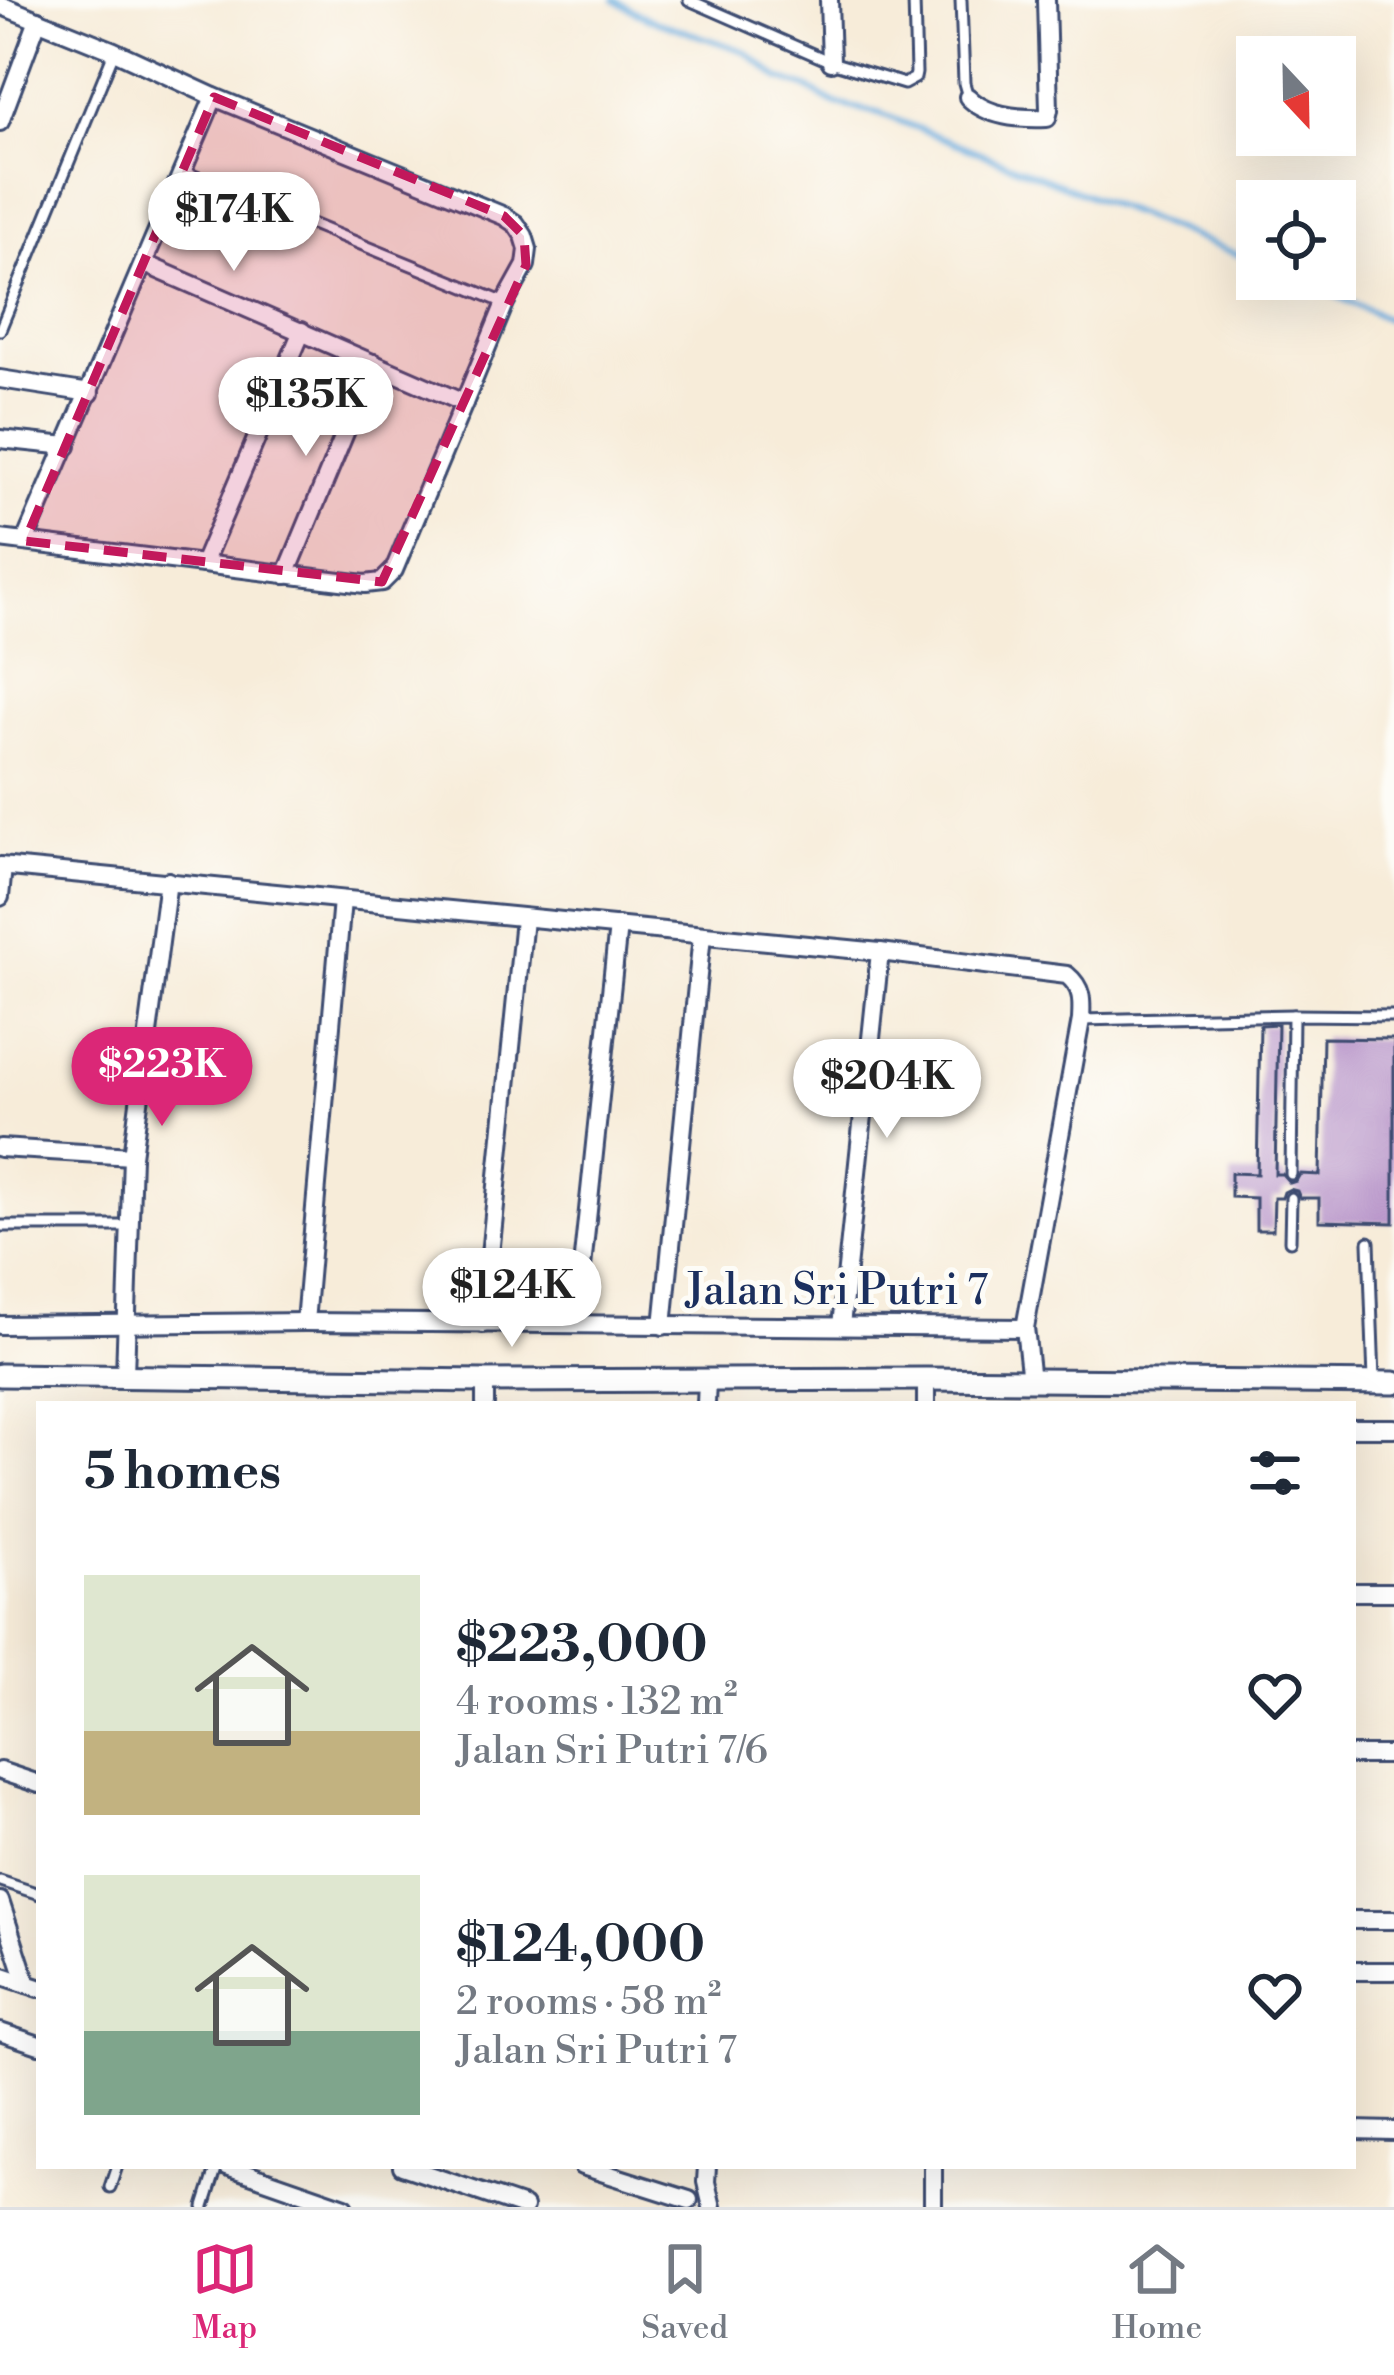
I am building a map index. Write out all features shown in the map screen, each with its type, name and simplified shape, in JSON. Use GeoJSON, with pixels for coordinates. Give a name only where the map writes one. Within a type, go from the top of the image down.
{"type":"FeatureCollection","features":[{"type":"Feature","properties":{"kind":"street"},"geometry":{"type":"LineString","coordinates":[[830,0],[831,62]]}},
{"type":"Feature","properties":{"kind":"street"},"geometry":{"type":"LineString","coordinates":[[968,97],[984,109],[1005,115],[1047,118],[1046,0]]}},
{"type":"Feature","properties":{"kind":"street"},"geometry":{"type":"LineString","coordinates":[[0,5],[114,50],[214,98],[448,191],[516,224],[528,250],[526,265],[505,303],[394,570],[382,582],[364,584],[0,538]]}},
{"type":"Feature","properties":{"kind":"street"},"geometry":{"type":"LineString","coordinates":[[0,122],[5,94],[38,20]]}},
{"type":"Feature","properties":{"kind":"street"},"geometry":{"type":"LineString","coordinates":[[25,541],[214,98]]}},
{"type":"Feature","properties":{"kind":"street"},"geometry":{"type":"LineString","coordinates":[[145,264],[464,403]]}},
{"type":"Feature","properties":{"kind":"street"},"geometry":{"type":"LineString","coordinates":[[203,565],[302,332]]}},
{"type":"Feature","properties":{"kind":"street"},"geometry":{"type":"LineString","coordinates":[[286,574],[374,363]]}},
{"type":"Feature","properties":{"kind":"street"},"geometry":{"type":"LineString","coordinates":[[0,379],[90,393]]}},
{"type":"Feature","properties":{"kind":"street"},"geometry":{"type":"LineString","coordinates":[[0,439],[67,446]]}},
{"type":"Feature","properties":{"kind":"street"},"geometry":{"type":"LineString","coordinates":[[0,897],[2,867],[880,952],[1067,975],[1082,996],[1081,1020],[1025,1328],[1031,1381]]}},
{"type":"Feature","properties":{"kind":"street"},"geometry":{"type":"LineString","coordinates":[[125,1375],[132,1156],[168,880]]}},
{"type":"Feature","properties":{"kind":"street"},"geometry":{"type":"LineString","coordinates":[[305,1322],[342,900]]}},
{"type":"Feature","properties":{"kind":"street"},"geometry":{"type":"LineString","coordinates":[[483,1324],[524,919]]}},
{"type":"Feature","properties":{"kind":"street"},"geometry":{"type":"LineString","coordinates":[[576,1324],[618,926]]}},
{"type":"Feature","properties":{"kind":"street"},"geometry":{"type":"LineString","coordinates":[[664,1327],[702,935]]}},
{"type":"Feature","properties":{"kind":"street"},"geometry":{"type":"LineString","coordinates":[[841,1326],[880,952]]}},
{"type":"Feature","properties":{"kind":"street"},"geometry":{"type":"LineString","coordinates":[[0,1148],[132,1156]]}},
{"type":"Feature","properties":{"kind":"street","name":"Jalan Sri Putri 7"},"geometry":{"type":"LineString","coordinates":[[0,1324],[1025,1328]]}},
{"type":"Feature","properties":{"kind":"street"},"geometry":{"type":"LineString","coordinates":[[0,1375],[125,1375],[485,1392],[706,1380],[1384,1383]]}},
{"type":"Feature","properties":{"kind":"street"},"geometry":{"type":"LineString","coordinates":[[926,1379],[926,1401]]}},
{"type":"Feature","properties":{"kind":"street"},"geometry":{"type":"LineString","coordinates":[[706,1380],[706,1401]]}},
{"type":"Feature","properties":{"kind":"street"},"geometry":{"type":"LineString","coordinates":[[1356,1428],[1394,1428]]}},
{"type":"Feature","properties":{"kind":"street"},"geometry":{"type":"LineString","coordinates":[[1356,1592],[1394,1592]]}},
{"type":"Feature","properties":{"kind":"street"},"geometry":{"type":"LineString","coordinates":[[1356,1755],[1394,1755]]}},
{"type":"Feature","properties":{"kind":"street"},"geometry":{"type":"LineString","coordinates":[[0,1771],[36,1783]]}},
{"type":"Feature","properties":{"kind":"street"},"geometry":{"type":"LineString","coordinates":[[0,1901],[33,1986]]}},
{"type":"Feature","properties":{"kind":"street"},"geometry":{"type":"LineString","coordinates":[[1356,1920],[1394,1920]]}},
{"type":"Feature","properties":{"kind":"street"},"geometry":{"type":"LineString","coordinates":[[1356,1971],[1394,1971]]}},
{"type":"Feature","properties":{"kind":"street"},"geometry":{"type":"LineString","coordinates":[[0,1975],[33,1986]]}},
{"type":"Feature","properties":{"kind":"street"},"geometry":{"type":"LineString","coordinates":[[0,2032],[36,2044]]}},
{"type":"Feature","properties":{"kind":"street"},"geometry":{"type":"LineString","coordinates":[[1356,2130],[1394,2131]]}},
{"type":"Feature","properties":{"kind":"street"},"geometry":{"type":"LineString","coordinates":[[236,2169],[345,2207]]}},
{"type":"Feature","properties":{"kind":"street"},"geometry":{"type":"LineString","coordinates":[[411,2169],[524,2207]]}},
{"type":"Feature","properties":{"kind":"street"},"geometry":{"type":"LineString","coordinates":[[590,2169],[688,2204],[706,2174]]}},
{"type":"Feature","properties":{"kind":"street"},"geometry":{"type":"LineString","coordinates":[[932,2207],[933,2169]]}},
{"type":"Feature","properties":{"kind":"street"},"geometry":{"type":"LineString","coordinates":[[706,2174],[712,2207]]}},
{"type":"Feature","properties":{"kind":"lane"},"geometry":{"type":"LineString","coordinates":[[689,0],[831,62],[898,83],[909,82],[916,74],[914,0]]}},
{"type":"Feature","properties":{"kind":"lane"},"geometry":{"type":"LineString","coordinates":[[961,0],[968,97]]}},
{"type":"Feature","properties":{"kind":"lane"},"geometry":{"type":"LineString","coordinates":[[0,330],[114,50]]}},
{"type":"Feature","properties":{"kind":"lane"},"geometry":{"type":"LineString","coordinates":[[184,172],[505,303]]}},
{"type":"Feature","properties":{"kind":"lane"},"geometry":{"type":"LineString","coordinates":[[1291,1174],[1293,1015]]}},
{"type":"Feature","properties":{"kind":"lane"},"geometry":{"type":"LineString","coordinates":[[1081,1020],[1394,1016]]}},
{"type":"Feature","properties":{"kind":"lane"},"geometry":{"type":"LineString","coordinates":[[1290,1241],[1291,1198]]}},
{"type":"Feature","properties":{"kind":"lane"},"geometry":{"type":"LineString","coordinates":[[0,1226],[130,1226]]}},
{"type":"Feature","properties":{"kind":"lane"},"geometry":{"type":"LineString","coordinates":[[1369,1242],[1384,1383]]}},
{"type":"Feature","properties":{"kind":"lane"},"geometry":{"type":"LineString","coordinates":[[0,1881],[36,1893]]}},
{"type":"Feature","properties":{"kind":"lane"},"geometry":{"type":"LineString","coordinates":[[110,2187],[116,2169]]}},
{"type":"Feature","properties":{"kind":"lane"},"geometry":{"type":"LineString","coordinates":[[204,2207],[216,2169]]}},
{"type":"Feature","properties":{"kind":"highlighted area"},"geometry":{"type":"Polygon","coordinates":[[[214,97],[504,216],[524,236],[526,265],[382,582],[25,541],[214,97]]]}},
{"type":"Feature","properties":{"kind":"building"},"geometry":{"type":"Polygon","coordinates":[[[1278,1024],[1275,1174],[1282,1174],[1290,1183],[1300,1174],[1320,1175],[1323,1038],[1394,1039],[1394,1223],[1319,1221],[1319,1198],[1300,1198],[1290,1189],[1282,1198],[1274,1198],[1273,1230],[1256,1230],[1256,1198],[1231,1197],[1231,1173],[1257,1174],[1260,1025],[1278,1024]]]}},
{"type":"Feature","properties":{"kind":"waterway"},"geometry":{"type":"LineString","coordinates":[[614,0],[649,19],[744,51],[780,79],[836,104],[879,113],[1236,254]]}},
{"type":"Feature","properties":{"kind":"waterway"},"geometry":{"type":"LineString","coordinates":[[1345,300],[1394,322]]}}]}
